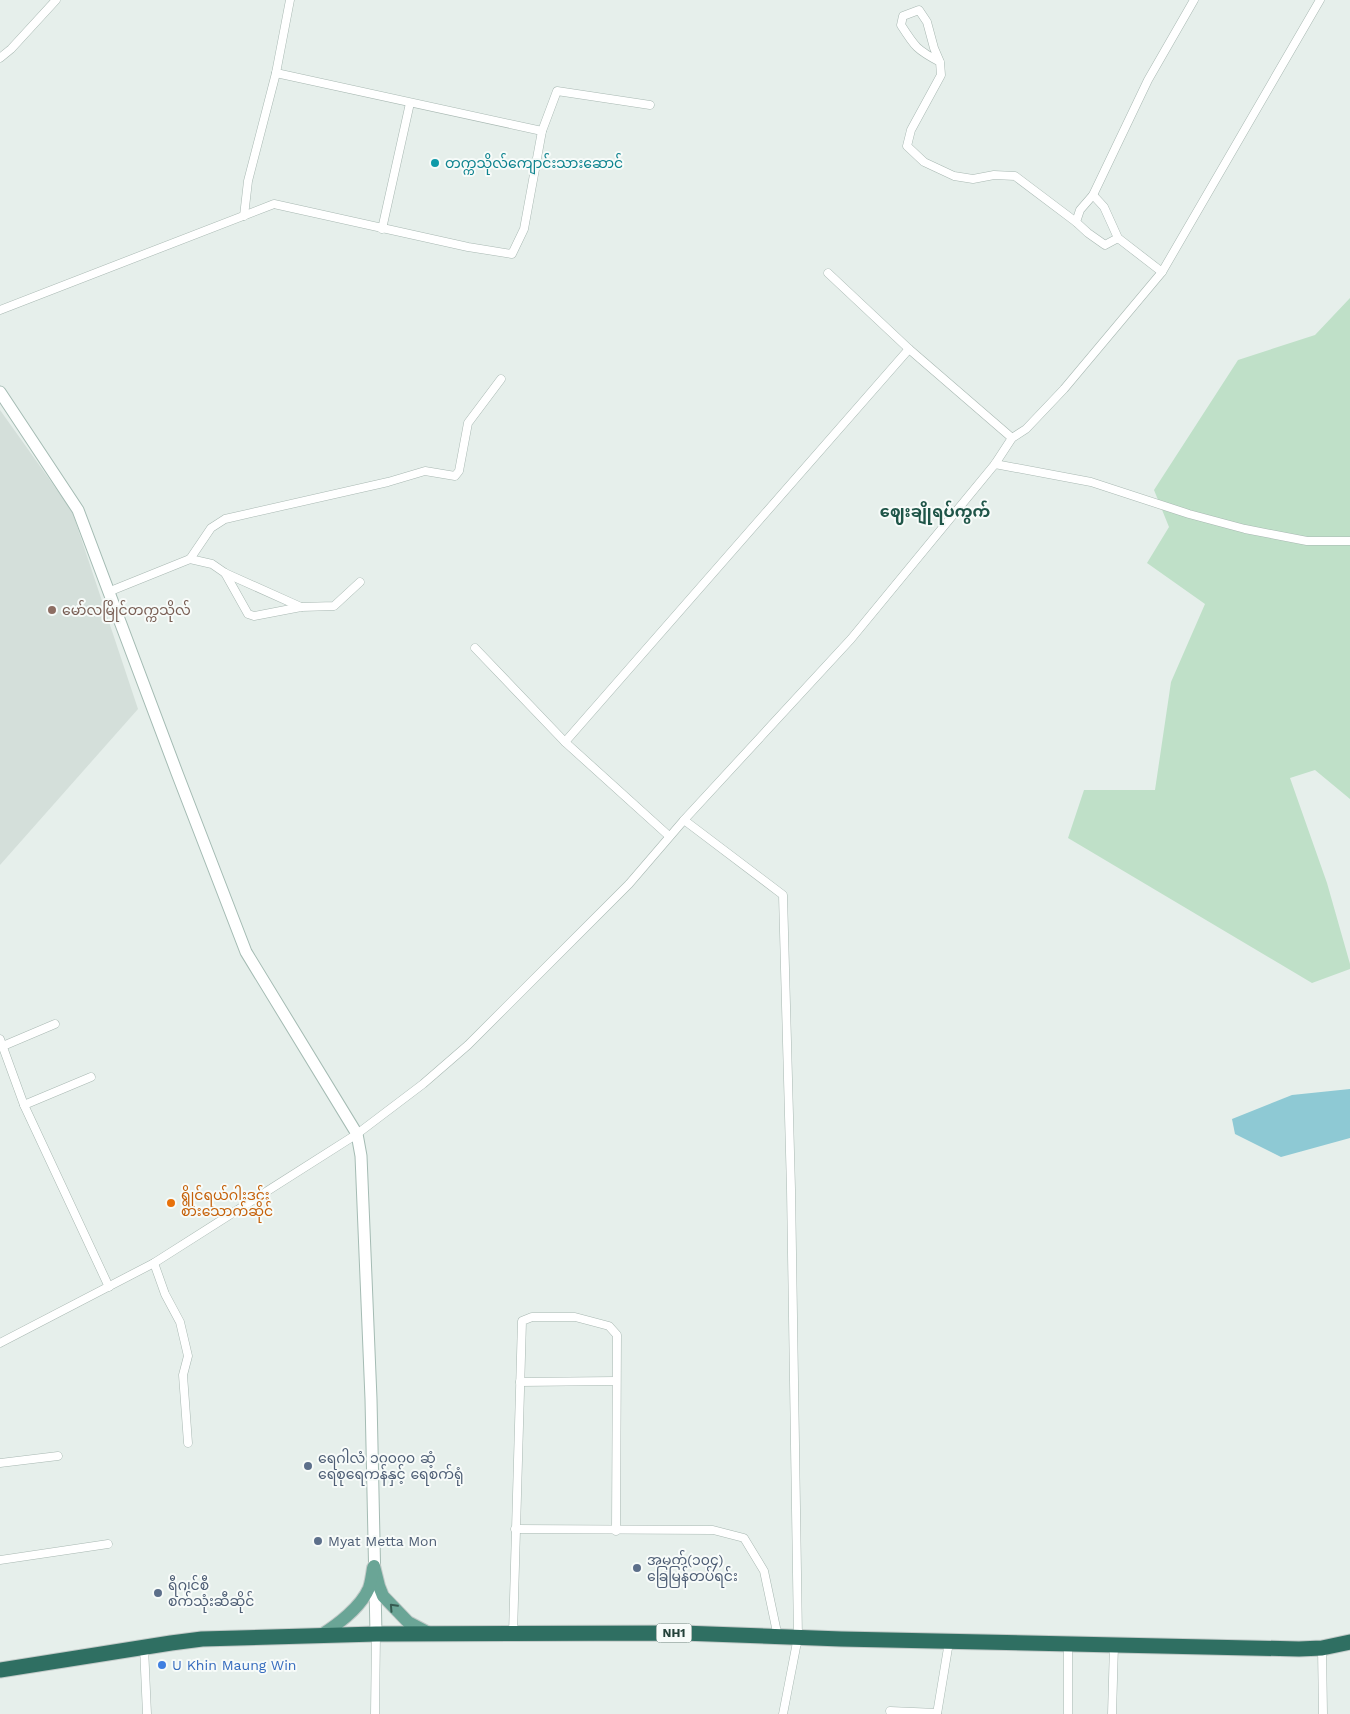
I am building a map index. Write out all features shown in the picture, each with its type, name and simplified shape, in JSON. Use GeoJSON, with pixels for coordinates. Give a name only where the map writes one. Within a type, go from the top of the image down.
{"type":"FeatureCollection","features":[{"type":"Feature","properties":{"kind":"highway","name":"NH1"},"geometry":{"type":"LineString","coordinates":[[0,1670],[144,1647],[202,1640],[320,1635],[682,1633],[841,1640],[1322,1648],[1350,1642]]}},
{"type":"Feature","properties":{"kind":"main road"},"geometry":{"type":"LineString","coordinates":[[0,392],[78,510],[246,952],[357,1134],[361,1156],[369,1360],[376,1634]]}},
{"type":"Feature","properties":{"kind":"main road"},"geometry":{"type":"LineString","coordinates":[[374,1566],[378,1586],[383,1596],[408,1622],[431,1634]]}},
{"type":"Feature","properties":{"kind":"main road"},"geometry":{"type":"LineString","coordinates":[[320,1635],[345,1618],[365,1595],[369,1588],[374,1566]]}},
{"type":"Feature","properties":{"kind":"street"},"geometry":{"type":"LineString","coordinates":[[0,58],[11,49],[56,0]]}},
{"type":"Feature","properties":{"kind":"street"},"geometry":{"type":"LineString","coordinates":[[244,216],[248,181],[276,73],[290,0]]}},
{"type":"Feature","properties":{"kind":"street"},"geometry":{"type":"LineString","coordinates":[[1076,222],[1080,210],[1093,195],[1148,80],[1194,0]]}},
{"type":"Feature","properties":{"kind":"street"},"geometry":{"type":"LineString","coordinates":[[0,1343],[154,1263],[357,1134],[423,1084],[468,1045],[629,884],[669,836],[851,638],[995,464],[1012,438],[1026,429],[1064,389],[1162,272],[1320,0]]}},
{"type":"Feature","properties":{"kind":"street"},"geometry":{"type":"LineString","coordinates":[[940,62],[920,52],[901,25],[903,16],[919,10],[927,22],[940,62],[941,75],[911,130],[907,146],[924,162],[954,176],[973,179],[994,175],[1015,176],[1105,245],[1118,238]]}},
{"type":"Feature","properties":{"kind":"street"},"geometry":{"type":"LineString","coordinates":[[276,73],[542,131]]}},
{"type":"Feature","properties":{"kind":"street"},"geometry":{"type":"LineString","coordinates":[[0,310],[274,204],[382,229],[512,254],[524,229],[542,131],[557,91],[650,105]]}},
{"type":"Feature","properties":{"kind":"street"},"geometry":{"type":"LineString","coordinates":[[382,229],[410,103]]}},
{"type":"Feature","properties":{"kind":"street"},"geometry":{"type":"LineString","coordinates":[[1093,195],[1104,207],[1118,238],[1162,272]]}},
{"type":"Feature","properties":{"kind":"street"},"geometry":{"type":"LineString","coordinates":[[828,273],[909,349],[1012,438]]}},
{"type":"Feature","properties":{"kind":"street"},"geometry":{"type":"LineString","coordinates":[[565,742],[909,349]]}},
{"type":"Feature","properties":{"kind":"street"},"geometry":{"type":"LineString","coordinates":[[108,592],[190,559],[211,528],[225,519],[388,482],[425,471],[455,476],[459,471],[468,423],[501,379]]}},
{"type":"Feature","properties":{"kind":"street"},"geometry":{"type":"LineString","coordinates":[[995,464],[1091,482],[1190,514],[1245,529],[1307,542],[1350,541]]}},
{"type":"Feature","properties":{"kind":"street"},"geometry":{"type":"LineString","coordinates":[[190,559],[212,564],[225,573],[302,607]]}},
{"type":"Feature","properties":{"kind":"street"},"geometry":{"type":"LineString","coordinates":[[225,573],[250,616],[302,607],[334,606],[360,582]]}},
{"type":"Feature","properties":{"kind":"street"},"geometry":{"type":"LineString","coordinates":[[475,648],[565,742],[669,836]]}},
{"type":"Feature","properties":{"kind":"street"},"geometry":{"type":"LineString","coordinates":[[684,820],[783,895],[791,1189],[798,1637],[783,1714]]}},
{"type":"Feature","properties":{"kind":"street"},"geometry":{"type":"LineString","coordinates":[[55,1024],[1,1043],[24,1105],[110,1287]]}},
{"type":"Feature","properties":{"kind":"street"},"geometry":{"type":"LineString","coordinates":[[24,1105],[91,1077]]}},
{"type":"Feature","properties":{"kind":"street"},"geometry":{"type":"LineString","coordinates":[[154,1263],[165,1294],[180,1322],[188,1356],[183,1375],[188,1443]]}},
{"type":"Feature","properties":{"kind":"street"},"geometry":{"type":"LineString","coordinates":[[513,1634],[522,1321],[532,1317],[575,1317],[609,1326],[617,1335],[616,1531]]}},
{"type":"Feature","properties":{"kind":"street"},"geometry":{"type":"LineString","coordinates":[[520,1382],[616,1381]]}},
{"type":"Feature","properties":{"kind":"street"},"geometry":{"type":"LineString","coordinates":[[0,1463],[58,1456]]}},
{"type":"Feature","properties":{"kind":"street"},"geometry":{"type":"LineString","coordinates":[[515,1529],[713,1530],[744,1538],[764,1571],[778,1637]]}},
{"type":"Feature","properties":{"kind":"street"},"geometry":{"type":"LineString","coordinates":[[0,1560],[108,1544]]}},
{"type":"Feature","properties":{"kind":"street"},"geometry":{"type":"LineString","coordinates":[[375,1714],[376,1634]]}},
{"type":"Feature","properties":{"kind":"street"},"geometry":{"type":"LineString","coordinates":[[890,1710],[937,1714],[949,1642]]}},
{"type":"Feature","properties":{"kind":"street"},"geometry":{"type":"LineString","coordinates":[[1068,1644],[1068,1714]]}},
{"type":"Feature","properties":{"kind":"street"},"geometry":{"type":"LineString","coordinates":[[1112,1714],[1114,1645]]}},
{"type":"Feature","properties":{"kind":"street"},"geometry":{"type":"LineString","coordinates":[[144,1647],[147,1714]]}},
{"type":"Feature","properties":{"kind":"street"},"geometry":{"type":"LineString","coordinates":[[1322,1648],[1323,1714]]}},
{"type":"Feature","properties":{"kind":"shaded area","name":"မော်လမြိုင်တက္ကသိုလ်"},"geometry":{"type":"Polygon","coordinates":[[[0,410],[72,511],[138,709],[0,865],[0,410]]]}},
{"type":"Feature","properties":{"kind":"green space"},"geometry":{"type":"Polygon","coordinates":[[[1350,298],[1350,799],[1315,770],[1290,778],[1327,883],[1350,969],[1312,983],[1068,838],[1084,790],[1155,790],[1171,682],[1205,604],[1147,563],[1169,527],[1154,490],[1238,360],[1315,335],[1350,298]]]}},
{"type":"Feature","properties":{"kind":"water"},"geometry":{"type":"Polygon","coordinates":[[[1350,1089],[1350,1138],[1281,1157],[1235,1134],[1232,1119],[1292,1095],[1350,1089]]]}},
{"type":"Feature","properties":{"kind":"place","name":"တက္ကသိုလ်ကျောင်းသားဆောင်"},"geometry":{"type":"Point","coordinates":[435,163]}},
{"type":"Feature","properties":{"kind":"place","name":"မော်လမြိုင်တက္ကသိုလ်"},"geometry":{"type":"Point","coordinates":[52,610]}},
{"type":"Feature","properties":{"kind":"place","name":"ရွိုင်ရယ်ဂါးဒင်း စားသောက်ဆိုင်"},"geometry":{"type":"Point","coordinates":[171,1203]}},
{"type":"Feature","properties":{"kind":"place","name":"ရေဂါလံ ၁၀၀၀၀ ဆံ့ ရေစုရေကန်နှင့် ရေစက်ရုံ"},"geometry":{"type":"Point","coordinates":[308,1466]}},
{"type":"Feature","properties":{"kind":"place","name":"Myat Metta Mon"},"geometry":{"type":"Point","coordinates":[318,1541]}},
{"type":"Feature","properties":{"kind":"place","name":"အမှတ်(၁၀၄) ခြေမြန်တပ်ရင်း"},"geometry":{"type":"Point","coordinates":[637,1568]}},
{"type":"Feature","properties":{"kind":"place","name":"ရီဂျင်စီ စက်သုံးဆီဆိုင်"},"geometry":{"type":"Point","coordinates":[158,1593]}},
{"type":"Feature","properties":{"kind":"place","name":"U Khin Maung Win"},"geometry":{"type":"Point","coordinates":[162,1665]}},
{"type":"Feature","properties":{"kind":"district","name":"ဈေးချိုရပ်ကွက်"},"geometry":{"type":"Point","coordinates":[935,511]}}]}
